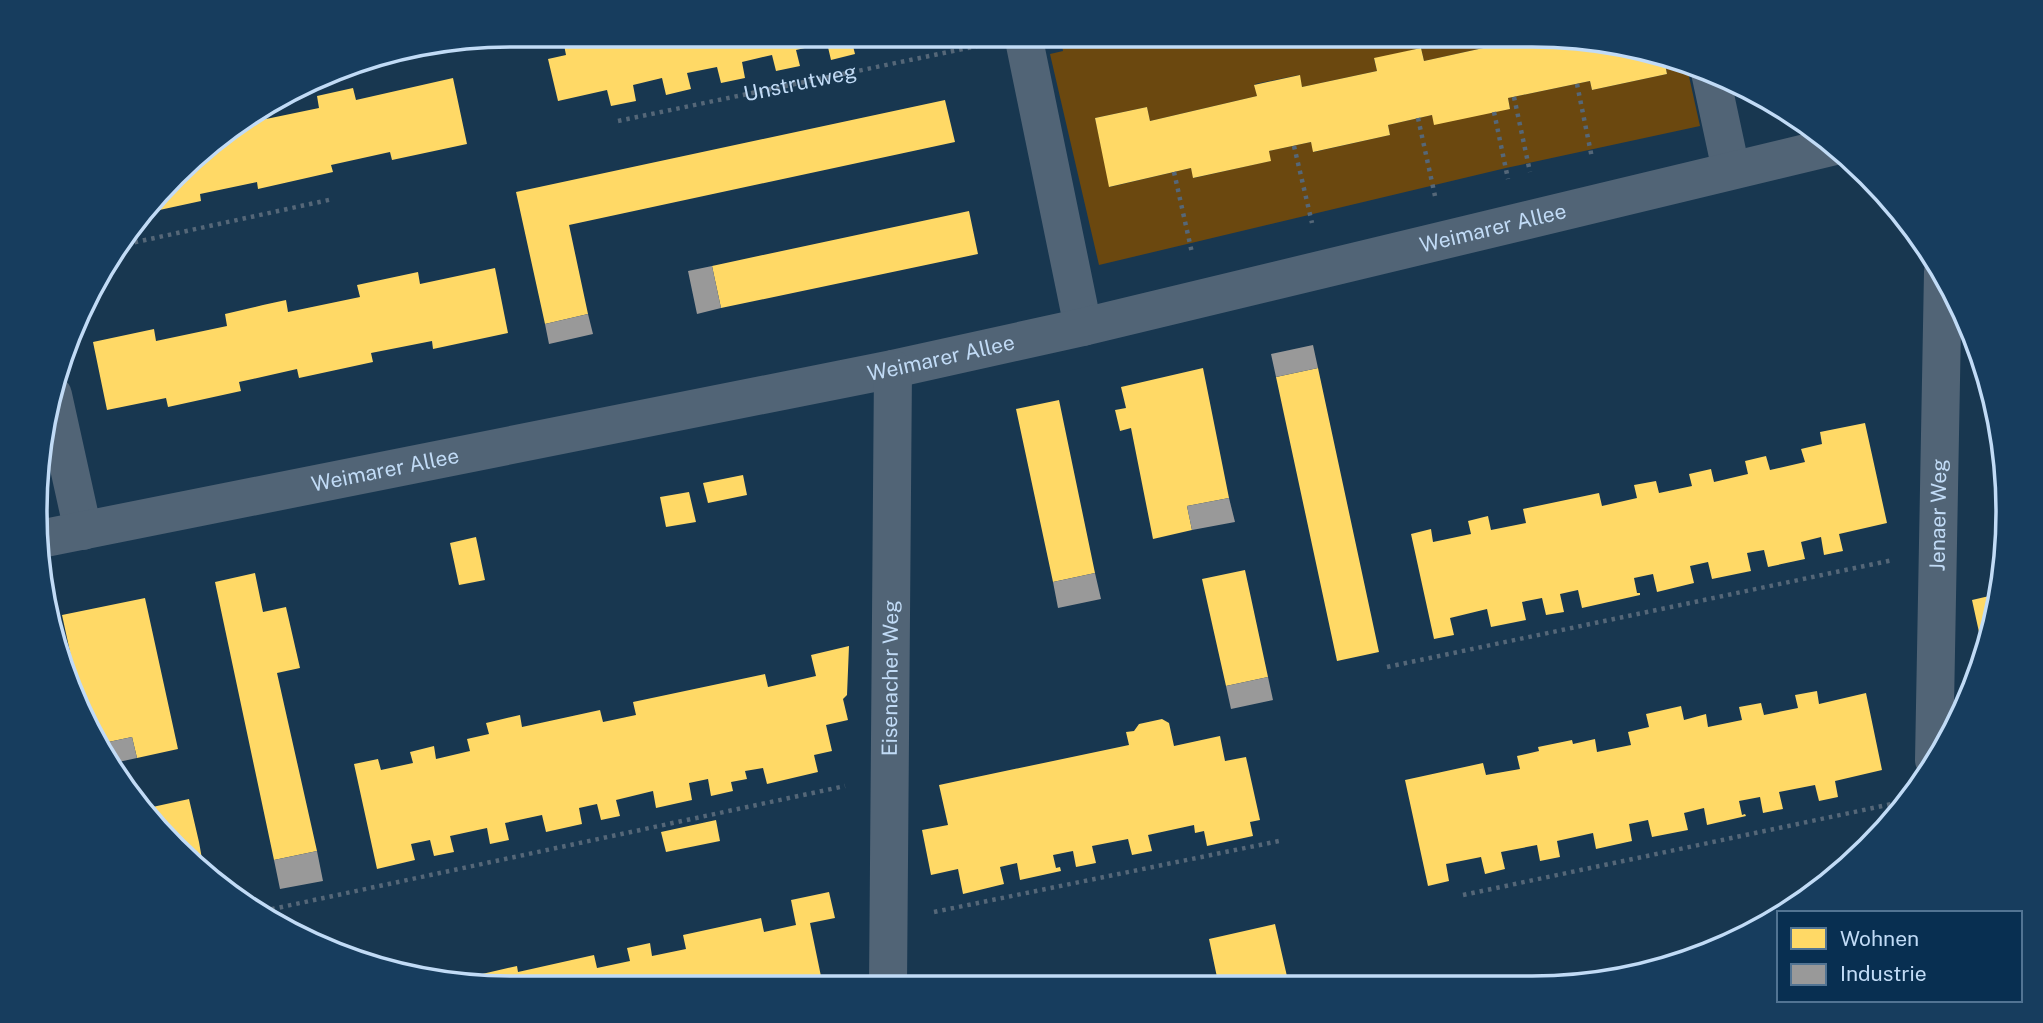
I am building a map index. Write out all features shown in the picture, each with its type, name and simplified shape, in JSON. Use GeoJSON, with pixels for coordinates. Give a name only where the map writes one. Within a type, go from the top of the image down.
{"type":"FeatureCollection","features":[{"type":"Feature","properties":{"kind":"street"},"geometry":{"type":"LineString","coordinates":[[1025,47],[1083,327]]}},
{"type":"Feature","properties":{"kind":"street"},"geometry":{"type":"LineString","coordinates":[[1713,85],[1731,170]]}},
{"type":"Feature","properties":{"kind":"street","name":"Weimarer Allee"},"geometry":{"type":"LineString","coordinates":[[48,538],[893,369],[1083,327],[1822,149]]}},
{"type":"Feature","properties":{"kind":"street","name":"Jenaer Weg"},"geometry":{"type":"LineString","coordinates":[[1934,743],[1943,296]]}},
{"type":"Feature","properties":{"kind":"street","name":"Eisenacher Weg"},"geometry":{"type":"LineString","coordinates":[[888,976],[893,369]]}},
{"type":"Feature","properties":{"kind":"street"},"geometry":{"type":"LineString","coordinates":[[57,415],[83,531]]}},
{"type":"Feature","properties":{"kind":"path","name":"Unstrutweg"},"geometry":{"type":"LineString","coordinates":[[618,121],[971,47]]}},
{"type":"Feature","properties":{"kind":"path"},"geometry":{"type":"LineString","coordinates":[[1577,84],[1593,162]]}},
{"type":"Feature","properties":{"kind":"path"},"geometry":{"type":"LineString","coordinates":[[1514,97],[1531,177]]}},
{"type":"Feature","properties":{"kind":"path"},"geometry":{"type":"LineString","coordinates":[[1494,112],[1509,183]]}},
{"type":"Feature","properties":{"kind":"path"},"geometry":{"type":"LineString","coordinates":[[1418,118],[1436,201]]}},
{"type":"Feature","properties":{"kind":"path"},"geometry":{"type":"LineString","coordinates":[[1294,146],[1314,230]]}},
{"type":"Feature","properties":{"kind":"path"},"geometry":{"type":"LineString","coordinates":[[1174,172],[1194,259]]}},
{"type":"Feature","properties":{"kind":"path"},"geometry":{"type":"LineString","coordinates":[[133,243],[333,199]]}},
{"type":"Feature","properties":{"kind":"path"},"geometry":{"type":"LineString","coordinates":[[1387,667],[1938,551]]}},
{"type":"Feature","properties":{"kind":"path"},"geometry":{"type":"LineString","coordinates":[[271,909],[890,776]]}},
{"type":"Feature","properties":{"kind":"path"},"geometry":{"type":"LineString","coordinates":[[1463,895],[1892,804]]}},
{"type":"Feature","properties":{"kind":"path"},"geometry":{"type":"LineString","coordinates":[[889,922],[1279,841]]}},
{"type":"Feature","properties":{"kind":"shaded area"},"geometry":{"type":"Polygon","coordinates":[[[1062,47],[1488,47],[1424,61],[1421,48],[1374,59],[1377,71],[1302,87],[1299,75],[1255,84],[1257,96],[1150,121],[1147,107],[1095,118],[1110,187],[1191,168],[1194,178],[1270,161],[1269,151],[1311,142],[1314,152],[1390,135],[1388,125],[1432,115],[1510,109],[1508,98],[1590,81],[1592,90],[1667,74],[1666,67],[1689,75],[1700,126],[1506,168],[1099,265],[1050,54],[1063,51],[1062,47]]]}},
{"type":"Feature","properties":{"kind":"building: Wohnen"},"geometry":{"type":"Polygon","coordinates":[[[564,47],[809,47],[796,50],[800,66],[776,71],[772,55],[742,62],[745,78],[721,83],[717,67],[687,73],[691,89],[666,95],[662,78],[633,85],[636,101],[611,106],[607,90],[558,101],[548,59],[566,55],[564,47]]]}},
{"type":"Feature","properties":{"kind":"building: Wohnen"},"geometry":{"type":"Polygon","coordinates":[[[828,47],[853,47],[855,54],[831,60],[828,47]]]}},
{"type":"Feature","properties":{"kind":"building: Wohnen"},"geometry":{"type":"Polygon","coordinates":[[[1488,47],[1562,48],[1652,63],[1666,67],[1667,74],[1592,90],[1590,81],[1508,98],[1510,109],[1434,125],[1432,115],[1388,125],[1390,135],[1313,152],[1311,142],[1269,151],[1271,161],[1193,178],[1191,168],[1109,187],[1095,118],[1147,107],[1150,121],[1257,96],[1254,85],[1300,75],[1302,87],[1377,71],[1374,58],[1421,48],[1424,61],[1488,47]]]}},
{"type":"Feature","properties":{"kind":"building: Wohnen"},"geometry":{"type":"Polygon","coordinates":[[[453,78],[467,144],[392,160],[390,152],[331,165],[333,172],[258,189],[257,182],[200,194],[201,201],[158,210],[205,162],[262,120],[319,108],[317,96],[353,88],[356,100],[453,78]]]}},
{"type":"Feature","properties":{"kind":"building: Wohnen"},"geometry":{"type":"Polygon","coordinates":[[[945,100],[955,142],[569,225],[588,314],[545,324],[516,192],[945,100]]]}},
{"type":"Feature","properties":{"kind":"building: Wohnen"},"geometry":{"type":"Polygon","coordinates":[[[969,211],[978,254],[721,308],[712,266],[969,211]]]}},
{"type":"Feature","properties":{"kind":"building: Wohnen"},"geometry":{"type":"Polygon","coordinates":[[[495,268],[508,333],[433,349],[432,341],[371,353],[373,362],[299,378],[297,369],[239,382],[241,391],[168,407],[166,398],[107,410],[93,342],[154,329],[156,341],[227,326],[225,314],[286,300],[288,312],[360,297],[357,285],[418,272],[420,284],[495,268]]]}},
{"type":"Feature","properties":{"kind":"building: Wohnen"},"geometry":{"type":"Polygon","coordinates":[[[1203,368],[1229,498],[1187,506],[1192,530],[1153,539],[1131,428],[1120,431],[1115,410],[1126,408],[1121,387],[1203,368]]]}},
{"type":"Feature","properties":{"kind":"building: Wohnen"},"geometry":{"type":"Polygon","coordinates":[[[1318,368],[1379,652],[1337,661],[1276,377],[1318,368]]]}},
{"type":"Feature","properties":{"kind":"building: Wohnen"},"geometry":{"type":"Polygon","coordinates":[[[1059,400],[1095,573],[1053,582],[1016,409],[1059,400]]]}},
{"type":"Feature","properties":{"kind":"building: Wohnen"},"geometry":{"type":"Polygon","coordinates":[[[1865,423],[1887,523],[1839,534],[1843,551],[1824,555],[1821,537],[1801,542],[1805,559],[1768,567],[1764,550],[1747,553],[1751,571],[1712,579],[1708,562],[1690,566],[1694,583],[1657,592],[1653,574],[1634,578],[1637,593],[1640,595],[1582,608],[1578,590],[1560,594],[1564,612],[1546,615],[1542,598],[1522,602],[1526,620],[1491,627],[1487,609],[1450,618],[1454,635],[1434,639],[1411,534],[1431,529],[1433,542],[1471,534],[1468,521],[1488,516],[1491,530],[1526,523],[1523,509],[1599,493],[1602,506],[1637,498],[1634,485],[1656,481],[1659,493],[1692,486],[1689,474],[1711,469],[1714,482],[1748,474],[1745,461],[1766,456],[1770,470],[1805,462],[1801,449],[1822,444],[1820,432],[1865,423]]]}},
{"type":"Feature","properties":{"kind":"building: Wohnen"},"geometry":{"type":"Polygon","coordinates":[[[743,475],[747,495],[708,503],[703,483],[743,475]]]}},
{"type":"Feature","properties":{"kind":"building: Wohnen"},"geometry":{"type":"Polygon","coordinates":[[[689,492],[696,522],[666,527],[660,497],[689,492]]]}},
{"type":"Feature","properties":{"kind":"building: Wohnen"},"geometry":{"type":"Polygon","coordinates":[[[476,537],[485,580],[459,585],[450,543],[476,537]]]}},
{"type":"Feature","properties":{"kind":"building: Wohnen"},"geometry":{"type":"Polygon","coordinates":[[[1245,570],[1268,677],[1226,686],[1202,579],[1245,570]]]}},
{"type":"Feature","properties":{"kind":"building: Wohnen"},"geometry":{"type":"Polygon","coordinates":[[[255,573],[263,612],[286,607],[300,668],[277,673],[317,851],[274,860],[215,582],[255,573]]]}},
{"type":"Feature","properties":{"kind":"building: Wohnen"},"geometry":{"type":"Polygon","coordinates":[[[1988,596],[1979,634],[1972,600],[1988,596]]]}},
{"type":"Feature","properties":{"kind":"building: Wohnen"},"geometry":{"type":"Polygon","coordinates":[[[145,598],[178,749],[137,758],[132,737],[108,742],[72,661],[62,615],[145,598]]]}},
{"type":"Feature","properties":{"kind":"building: Wohnen"},"geometry":{"type":"Polygon","coordinates":[[[849,646],[847,695],[843,699],[848,720],[826,725],[832,751],[814,755],[818,772],[767,784],[763,768],[745,771],[747,779],[731,782],[733,791],[711,796],[708,779],[689,783],[692,800],[656,808],[653,791],[616,800],[620,816],[601,820],[597,804],[579,808],[582,824],[546,832],[542,815],[505,823],[509,840],[490,844],[487,828],[450,836],[454,852],[434,856],[430,840],[411,844],[415,860],[377,869],[354,764],[378,759],[381,770],[413,763],[410,752],[434,746],[436,759],[470,751],[467,739],[489,734],[486,723],[520,715],[522,727],[600,710],[603,722],[636,715],[633,702],[765,674],[768,687],[816,676],[811,655],[849,646]]]}},
{"type":"Feature","properties":{"kind":"building: Wohnen"},"geometry":{"type":"Polygon","coordinates":[[[1817,691],[1819,704],[1866,693],[1882,770],[1835,781],[1838,797],[1819,801],[1815,785],[1779,792],[1783,809],[1763,813],[1760,797],[1739,801],[1742,815],[1746,816],[1707,825],[1704,808],[1684,813],[1688,830],[1652,837],[1648,820],[1629,824],[1632,841],[1596,849],[1593,833],[1557,841],[1560,857],[1540,861],[1537,845],[1501,852],[1505,869],[1485,874],[1481,857],[1446,864],[1449,881],[1428,886],[1405,780],[1483,763],[1486,775],[1520,769],[1517,756],[1539,751],[1538,747],[1572,740],[1573,744],[1595,739],[1597,752],[1631,745],[1628,732],[1649,727],[1646,714],[1681,706],[1684,720],[1706,714],[1708,727],[1742,720],[1739,707],[1761,703],[1764,715],[1798,708],[1795,695],[1817,691]]]}},
{"type":"Feature","properties":{"kind":"building: Wohnen"},"geometry":{"type":"Polygon","coordinates":[[[1162,719],[1169,723],[1174,746],[1220,736],[1225,761],[1246,757],[1260,820],[1250,822],[1253,836],[1207,846],[1204,831],[1195,833],[1194,825],[1148,835],[1152,851],[1132,855],[1128,839],[1092,846],[1096,863],[1076,867],[1073,851],[1053,855],[1056,868],[1060,867],[1061,871],[1020,880],[1017,863],[1000,867],[1004,884],[963,894],[958,869],[931,875],[922,830],[948,825],[939,785],[1129,745],[1126,732],[1134,731],[1139,724],[1162,719]]]}},
{"type":"Feature","properties":{"kind":"building: Wohnen"},"geometry":{"type":"Polygon","coordinates":[[[189,799],[202,858],[162,818],[153,807],[189,799]]]}},
{"type":"Feature","properties":{"kind":"building: Wohnen"},"geometry":{"type":"Polygon","coordinates":[[[716,820],[720,841],[666,852],[661,832],[716,820]]]}},
{"type":"Feature","properties":{"kind":"building: Wohnen"},"geometry":{"type":"Polygon","coordinates":[[[829,892],[835,918],[810,923],[821,976],[482,975],[517,966],[518,972],[594,955],[597,968],[630,961],[627,948],[650,943],[652,956],[686,949],[683,935],[761,918],[764,932],[796,925],[791,900],[829,892]]]}},
{"type":"Feature","properties":{"kind":"building: Wohnen"},"geometry":{"type":"Polygon","coordinates":[[[1275,924],[1287,976],[1217,976],[1209,939],[1275,924]]]}},
{"type":"Feature","properties":{"kind":"building: Industrie"},"geometry":{"type":"Polygon","coordinates":[[[712,266],[721,308],[697,314],[688,271],[712,266]]]}},
{"type":"Feature","properties":{"kind":"building: Industrie"},"geometry":{"type":"Polygon","coordinates":[[[588,314],[593,334],[549,344],[545,324],[588,314]]]}},
{"type":"Feature","properties":{"kind":"building: Industrie"},"geometry":{"type":"Polygon","coordinates":[[[1313,345],[1318,368],[1276,377],[1271,354],[1313,345]]]}},
{"type":"Feature","properties":{"kind":"building: Industrie"},"geometry":{"type":"Polygon","coordinates":[[[1229,498],[1235,522],[1192,530],[1187,506],[1229,498]]]}},
{"type":"Feature","properties":{"kind":"building: Industrie"},"geometry":{"type":"Polygon","coordinates":[[[1095,573],[1101,599],[1058,608],[1053,582],[1095,573]]]}},
{"type":"Feature","properties":{"kind":"building: Industrie"},"geometry":{"type":"Polygon","coordinates":[[[1268,677],[1273,700],[1231,709],[1226,686],[1268,677]]]}},
{"type":"Feature","properties":{"kind":"building: Industrie"},"geometry":{"type":"Polygon","coordinates":[[[132,737],[137,758],[120,762],[108,742],[132,737]]]}},
{"type":"Feature","properties":{"kind":"building: Industrie"},"geometry":{"type":"Polygon","coordinates":[[[317,851],[323,881],[280,889],[274,860],[317,851]]]}}]}
